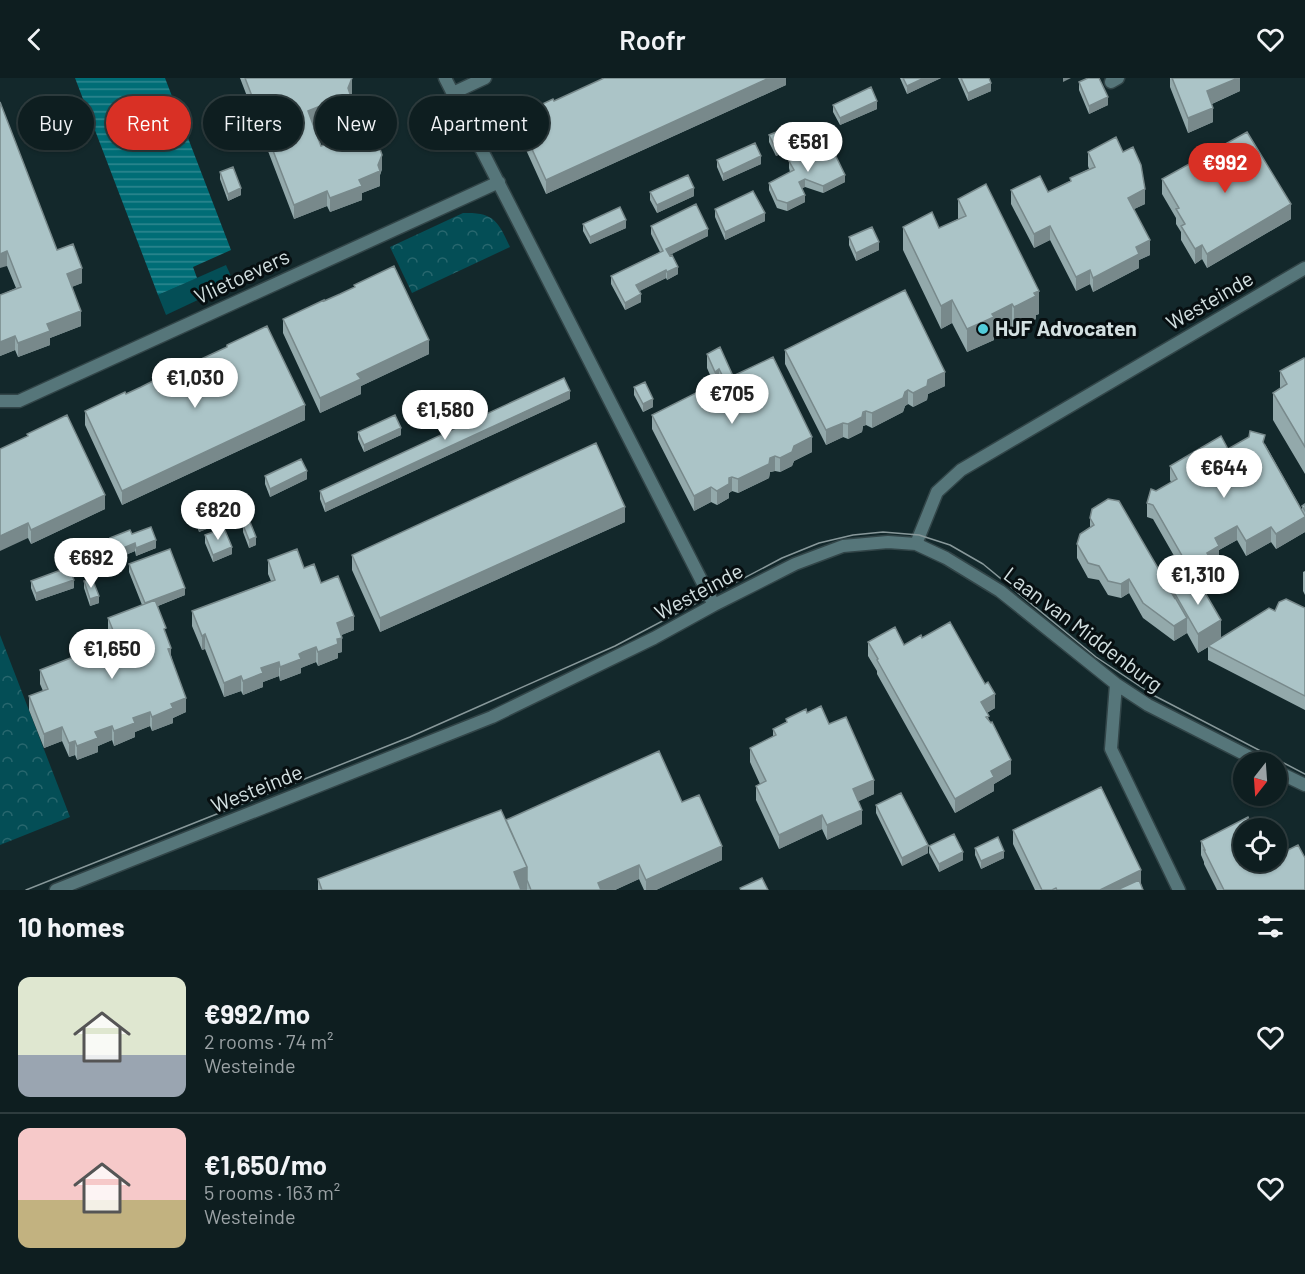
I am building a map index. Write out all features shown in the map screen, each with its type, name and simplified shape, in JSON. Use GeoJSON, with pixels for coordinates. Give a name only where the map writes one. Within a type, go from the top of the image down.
{"type":"FeatureCollection","features":[{"type":"Feature","properties":{"kind":"street"},"geometry":{"type":"LineString","coordinates":[[445,78],[714,605]]}},
{"type":"Feature","properties":{"kind":"street"},"geometry":{"type":"LineString","coordinates":[[453,93],[485,78]]}},
{"type":"Feature","properties":{"kind":"street","name":"Vlietoevers"},"geometry":{"type":"LineString","coordinates":[[0,401],[20,401],[499,182]]}},
{"type":"Feature","properties":{"kind":"street","name":"Westeinde"},"geometry":{"type":"LineString","coordinates":[[56,890],[74,887],[492,717],[654,638],[795,564],[843,546],[888,542],[916,544],[938,492],[961,470],[1305,268]]}},
{"type":"Feature","properties":{"kind":"street","name":"Laan van Middenburg"},"geometry":{"type":"LineString","coordinates":[[916,544],[946,558],[1000,591],[1116,684],[1148,705],[1240,752]]}},
{"type":"Feature","properties":{"kind":"street"},"geometry":{"type":"LineString","coordinates":[[1116,684],[1111,749],[1179,890]]}},
{"type":"Feature","properties":{"kind":"street"},"geometry":{"type":"LineString","coordinates":[[1287,776],[1305,785]]}},
{"type":"Feature","properties":{"kind":"green space"},"geometry":{"type":"Polygon","coordinates":[[[463,213],[482,214],[494,220],[510,247],[412,293],[390,247],[463,213]]]}},
{"type":"Feature","properties":{"kind":"green space"},"geometry":{"type":"Polygon","coordinates":[[[226,265],[234,283],[166,315],[158,295],[226,265]]]}},
{"type":"Feature","properties":{"kind":"green space"},"geometry":{"type":"Polygon","coordinates":[[[0,635],[70,817],[0,845],[0,635]]]}},
{"type":"Feature","properties":{"kind":"shaded area"},"geometry":{"type":"Polygon","coordinates":[[[75,78],[165,78],[172,96],[106,96],[106,150],[191,150],[191,146],[231,250],[193,267],[197,278],[158,295],[94,128],[94,96],[82,96],[75,78]]]}},
{"type":"Feature","properties":{"kind":"building"},"geometry":{"type":"Polygon","coordinates":[[[245,78],[352,78],[348,88],[350,94],[315,96],[315,108],[308,111],[315,130],[315,150],[380,150],[382,155],[378,165],[380,171],[359,180],[362,186],[330,198],[327,191],[294,205],[273,150],[303,150],[303,96],[252,96],[245,78]]]}},
{"type":"Feature","properties":{"kind":"building"},"geometry":{"type":"Polygon","coordinates":[[[604,78],[769,78],[546,180],[532,150],[549,150],[549,101],[553,99],[554,101],[604,78]]]}},
{"type":"Feature","properties":{"kind":"building"},"geometry":{"type":"Polygon","coordinates":[[[903,78],[924,78],[907,86],[903,78]]]}},
{"type":"Feature","properties":{"kind":"building"},"geometry":{"type":"Polygon","coordinates":[[[961,78],[989,78],[991,83],[968,93],[961,78]]]}},
{"type":"Feature","properties":{"kind":"building"},"geometry":{"type":"Polygon","coordinates":[[[1088,78],[1099,78],[1108,97],[1089,106],[1079,82],[1088,78]]]}},
{"type":"Feature","properties":{"kind":"building"},"geometry":{"type":"Polygon","coordinates":[[[1172,78],[1238,78],[1207,91],[1213,108],[1188,118],[1172,78]]]}},
{"type":"Feature","properties":{"kind":"building"},"geometry":{"type":"Polygon","coordinates":[[[871,87],[877,101],[840,118],[833,105],[871,87]]]}},
{"type":"Feature","properties":{"kind":"building"},"geometry":{"type":"Polygon","coordinates":[[[0,102],[57,250],[73,244],[82,268],[67,274],[81,311],[47,324],[50,331],[18,343],[15,336],[0,342],[0,295],[21,287],[7,251],[0,254],[0,102]]]}},
{"type":"Feature","properties":{"kind":"building"},"geometry":{"type":"Polygon","coordinates":[[[789,127],[795,140],[776,149],[769,135],[789,127]]]}},
{"type":"Feature","properties":{"kind":"building"},"geometry":{"type":"Polygon","coordinates":[[[1247,132],[1291,204],[1207,254],[1202,245],[1195,249],[1181,226],[1185,224],[1176,209],[1179,208],[1162,179],[1247,132]]]}},
{"type":"Feature","properties":{"kind":"building"},"geometry":{"type":"Polygon","coordinates":[[[1116,137],[1123,152],[1133,147],[1141,165],[1145,189],[1128,198],[1150,240],[1136,247],[1139,254],[1093,278],[1090,270],[1076,277],[1050,226],[1034,234],[1011,190],[1040,176],[1048,192],[1071,181],[1070,178],[1095,167],[1088,152],[1116,137]]]}},
{"type":"Feature","properties":{"kind":"building"},"geometry":{"type":"Polygon","coordinates":[[[829,142],[845,175],[823,186],[805,179],[799,182],[805,195],[787,203],[777,200],[769,183],[794,170],[789,161],[829,142]]]}},
{"type":"Feature","properties":{"kind":"building"},"geometry":{"type":"Polygon","coordinates":[[[755,143],[761,156],[723,174],[717,160],[755,143]]]}},
{"type":"Feature","properties":{"kind":"building"},"geometry":{"type":"Polygon","coordinates":[[[233,167],[241,188],[228,194],[220,172],[233,167]]]}},
{"type":"Feature","properties":{"kind":"building"},"geometry":{"type":"Polygon","coordinates":[[[688,175],[694,188],[657,205],[650,192],[688,175]]]}},
{"type":"Feature","properties":{"kind":"building"},"geometry":{"type":"Polygon","coordinates":[[[986,184],[1039,291],[1034,293],[1036,296],[1014,307],[1012,304],[992,314],[994,317],[967,329],[952,300],[941,306],[903,227],[932,212],[939,228],[966,216],[958,199],[986,184]]]}},
{"type":"Feature","properties":{"kind":"building"},"geometry":{"type":"Polygon","coordinates":[[[753,191],[765,213],[725,232],[715,209],[753,191]]]}},
{"type":"Feature","properties":{"kind":"building"},"geometry":{"type":"Polygon","coordinates":[[[696,204],[708,229],[666,249],[678,267],[667,272],[666,270],[636,285],[641,294],[625,303],[611,276],[663,251],[651,226],[696,204]]]}},
{"type":"Feature","properties":{"kind":"building"},"geometry":{"type":"Polygon","coordinates":[[[620,207],[626,220],[590,237],[583,224],[620,207]]]}},
{"type":"Feature","properties":{"kind":"building"},"geometry":{"type":"Polygon","coordinates":[[[872,227],[879,242],[856,253],[849,237],[872,227]]]}},
{"type":"Feature","properties":{"kind":"building"},"geometry":{"type":"Polygon","coordinates":[[[394,266],[429,340],[357,374],[361,379],[320,398],[283,319],[355,287],[354,285],[394,266]]]}},
{"type":"Feature","properties":{"kind":"building"},"geometry":{"type":"Polygon","coordinates":[[[905,290],[945,372],[928,380],[927,386],[913,393],[908,390],[903,398],[872,413],[863,412],[862,417],[848,424],[843,423],[826,430],[785,350],[905,290]]]}},
{"type":"Feature","properties":{"kind":"building"},"geometry":{"type":"Polygon","coordinates":[[[267,326],[305,405],[122,491],[85,411],[227,347],[267,326]]]}},
{"type":"Feature","properties":{"kind":"building"},"geometry":{"type":"Polygon","coordinates":[[[720,347],[733,376],[773,357],[812,437],[794,446],[792,452],[780,458],[775,456],[770,458],[769,464],[738,479],[729,478],[729,484],[717,491],[711,487],[694,496],[652,415],[724,379],[719,369],[715,372],[707,354],[720,347]]]}},
{"type":"Feature","properties":{"kind":"building"},"geometry":{"type":"Polygon","coordinates":[[[1304,358],[1305,447],[1273,393],[1287,384],[1280,371],[1304,358]]]}},
{"type":"Feature","properties":{"kind":"building"},"geometry":{"type":"Polygon","coordinates":[[[564,378],[570,391],[325,504],[320,491],[564,378]]]}},
{"type":"Feature","properties":{"kind":"building"},"geometry":{"type":"Polygon","coordinates":[[[645,382],[653,399],[643,404],[634,387],[645,382]]]}},
{"type":"Feature","properties":{"kind":"building"},"geometry":{"type":"Polygon","coordinates":[[[429,399],[435,412],[416,421],[410,408],[429,399]]]}},
{"type":"Feature","properties":{"kind":"building"},"geometry":{"type":"Polygon","coordinates":[[[67,415],[105,495],[31,530],[28,523],[0,536],[0,449],[67,415]]]}},
{"type":"Feature","properties":{"kind":"building"},"geometry":{"type":"Polygon","coordinates":[[[395,415],[401,428],[364,445],[358,432],[395,415]]]}},
{"type":"Feature","properties":{"kind":"building"},"geometry":{"type":"Polygon","coordinates":[[[1250,431],[1265,435],[1263,442],[1305,517],[1276,534],[1271,527],[1246,541],[1237,526],[1215,538],[1219,546],[1207,553],[1210,558],[1207,560],[1215,573],[1200,582],[1196,580],[1153,505],[1147,503],[1151,489],[1156,491],[1177,479],[1170,466],[1221,436],[1228,449],[1249,437],[1250,431]]]}},
{"type":"Feature","properties":{"kind":"building"},"geometry":{"type":"Polygon","coordinates":[[[596,443],[625,507],[380,618],[352,555],[596,443]]]}},
{"type":"Feature","properties":{"kind":"building"},"geometry":{"type":"Polygon","coordinates":[[[301,459],[307,471],[270,489],[265,476],[301,459]]]}},
{"type":"Feature","properties":{"kind":"building"},"geometry":{"type":"Polygon","coordinates":[[[232,496],[237,509],[199,524],[194,510],[232,496]]]}},
{"type":"Feature","properties":{"kind":"building"},"geometry":{"type":"Polygon","coordinates":[[[1108,499],[1119,501],[1187,618],[1174,626],[1143,603],[1129,579],[1121,584],[1108,581],[1099,566],[1088,563],[1077,544],[1080,534],[1094,525],[1090,518],[1092,509],[1108,499]]]}},
{"type":"Feature","properties":{"kind":"building"},"geometry":{"type":"Polygon","coordinates":[[[250,522],[256,537],[249,540],[243,525],[250,522]]]}},
{"type":"Feature","properties":{"kind":"building"},"geometry":{"type":"Polygon","coordinates":[[[151,527],[156,540],[136,548],[135,543],[116,551],[110,538],[130,530],[132,534],[151,527]]]}},
{"type":"Feature","properties":{"kind":"building"},"geometry":{"type":"Polygon","coordinates":[[[224,528],[232,547],[213,555],[205,535],[224,528]]]}},
{"type":"Feature","properties":{"kind":"building"},"geometry":{"type":"Polygon","coordinates":[[[170,549],[185,588],[145,603],[129,564],[170,549]]]}},
{"type":"Feature","properties":{"kind":"building"},"geometry":{"type":"Polygon","coordinates":[[[297,549],[304,568],[314,564],[321,583],[338,576],[354,616],[337,623],[342,638],[337,639],[338,644],[318,652],[316,647],[299,654],[301,659],[280,667],[279,662],[261,668],[263,673],[243,681],[241,676],[224,683],[205,634],[202,636],[192,611],[275,580],[268,560],[297,549]]]}},
{"type":"Feature","properties":{"kind":"building"},"geometry":{"type":"Polygon","coordinates":[[[1180,559],[1193,581],[1174,592],[1174,597],[1159,571],[1180,559]]]}},
{"type":"Feature","properties":{"kind":"building"},"geometry":{"type":"Polygon","coordinates":[[[69,567],[74,580],[36,593],[31,581],[69,567]]]}},
{"type":"Feature","properties":{"kind":"building"},"geometry":{"type":"Polygon","coordinates":[[[92,578],[99,596],[90,599],[84,581],[92,578]]]}},
{"type":"Feature","properties":{"kind":"building"},"geometry":{"type":"Polygon","coordinates":[[[1197,579],[1221,620],[1198,634],[1174,592],[1197,579]]]}},
{"type":"Feature","properties":{"kind":"building"},"geometry":{"type":"Polygon","coordinates":[[[1286,599],[1305,608],[1305,696],[1208,646],[1269,608],[1275,611],[1279,602],[1286,599]]]}},
{"type":"Feature","properties":{"kind":"building"},"geometry":{"type":"Polygon","coordinates":[[[155,600],[166,628],[164,629],[171,648],[168,649],[186,698],[171,704],[173,708],[152,717],[150,712],[133,718],[135,723],[114,731],[112,726],[95,732],[98,738],[77,746],[75,741],[69,743],[62,727],[44,734],[29,696],[48,689],[40,670],[117,640],[108,618],[155,600]]]}},
{"type":"Feature","properties":{"kind":"building"},"geometry":{"type":"Polygon","coordinates":[[[950,622],[985,684],[988,682],[995,694],[981,702],[989,716],[986,717],[992,722],[1011,760],[991,771],[994,777],[955,799],[868,642],[895,627],[904,645],[950,622]]]}},
{"type":"Feature","properties":{"kind":"building"},"geometry":{"type":"Polygon","coordinates":[[[821,706],[829,724],[846,717],[874,780],[853,789],[862,810],[827,825],[822,815],[779,835],[756,786],[766,781],[750,748],[776,735],[773,729],[787,722],[786,719],[806,709],[807,713],[821,706]]]}},
{"type":"Feature","properties":{"kind":"building"},"geometry":{"type":"Polygon","coordinates":[[[659,751],[682,802],[699,795],[722,846],[646,880],[639,865],[598,883],[601,890],[531,890],[527,880],[527,867],[506,820],[659,751]]]}},
{"type":"Feature","properties":{"kind":"building"},"geometry":{"type":"Polygon","coordinates":[[[1101,787],[1141,870],[1100,890],[1057,890],[1056,888],[1042,890],[1013,830],[1101,787]]]}},
{"type":"Feature","properties":{"kind":"building"},"geometry":{"type":"Polygon","coordinates":[[[901,793],[928,845],[902,858],[876,805],[901,793]]]}},
{"type":"Feature","properties":{"kind":"building"},"geometry":{"type":"Polygon","coordinates":[[[501,810],[527,867],[514,872],[521,890],[322,890],[318,879],[501,810]]]}},
{"type":"Feature","properties":{"kind":"building"},"geometry":{"type":"Polygon","coordinates":[[[1233,825],[1233,872],[1287,872],[1287,850],[1298,845],[1305,858],[1305,890],[1224,890],[1201,841],[1233,825]]]}},
{"type":"Feature","properties":{"kind":"building"},"geometry":{"type":"Polygon","coordinates":[[[954,834],[963,852],[939,864],[929,846],[954,834]]]}},
{"type":"Feature","properties":{"kind":"building"},"geometry":{"type":"Polygon","coordinates":[[[998,837],[1004,851],[981,861],[975,848],[998,837]]]}},
{"type":"Feature","properties":{"kind":"building"},"geometry":{"type":"Polygon","coordinates":[[[762,878],[768,890],[741,890],[740,888],[762,878]]]}},
{"type":"Feature","properties":{"kind":"building"},"geometry":{"type":"Polygon","coordinates":[[[1139,880],[1143,890],[1117,890],[1139,880]]]}},
{"type":"Feature","properties":{"kind":"tram line"},"geometry":{"type":"LineString","coordinates":[[26,890],[410,737],[615,646],[782,558],[819,543],[853,535],[883,532],[919,535],[950,545],[983,564],[1096,657],[1153,695],[1305,774]]}},
{"type":"Feature","properties":{"kind":"place","name":"HJF Advocaten"},"geometry":{"type":"Point","coordinates":[983,329]}}]}
